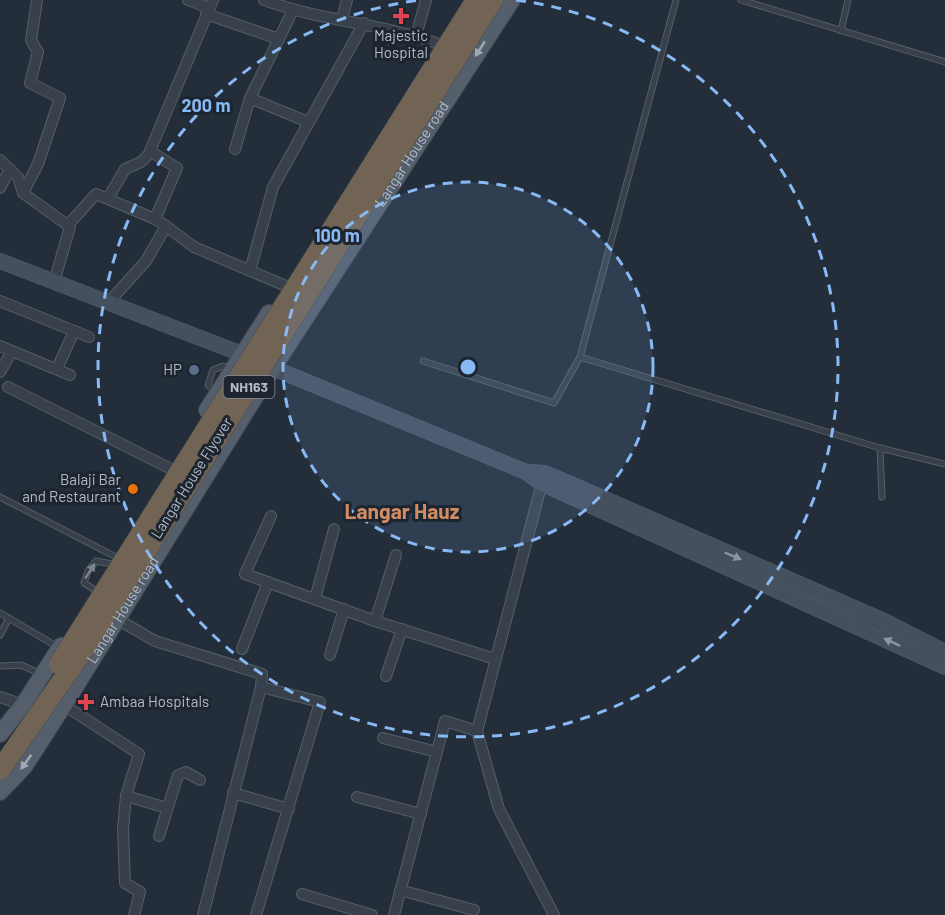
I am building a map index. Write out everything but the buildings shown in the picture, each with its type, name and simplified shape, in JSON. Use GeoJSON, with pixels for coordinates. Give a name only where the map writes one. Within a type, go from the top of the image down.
{"type":"FeatureCollection","features":[{"type":"Feature","properties":{"kind":"highway","name":"Langar House Flyover"},"geometry":{"type":"LineString","coordinates":[[0,750],[41,693],[476,0]]}},
{"type":"Feature","properties":{"kind":"highway","name":"Langar House Flyover"},"geometry":{"type":"LineString","coordinates":[[0,770],[80,656],[493,0]]}},
{"type":"Feature","properties":{"kind":"main road"},"geometry":{"type":"LineString","coordinates":[[0,734],[20,710],[242,354],[467,0]]}},
{"type":"Feature","properties":{"kind":"main road","name":"Langar House road"},"geometry":{"type":"LineString","coordinates":[[0,792],[24,767],[273,368],[512,0]]}},
{"type":"Feature","properties":{"kind":"main road"},"geometry":{"type":"LineString","coordinates":[[290,280],[322,291]]}},
{"type":"Feature","properties":{"kind":"main road"},"geometry":{"type":"LineString","coordinates":[[175,462],[209,471]]}},
{"type":"Feature","properties":{"kind":"main road"},"geometry":{"type":"LineString","coordinates":[[20,710],[45,733]]}},
{"type":"Feature","properties":{"kind":"street"},"geometry":{"type":"LineString","coordinates":[[23,193],[38,164],[60,98],[30,83],[38,52],[31,40],[37,0]]}},
{"type":"Feature","properties":{"kind":"street"},"geometry":{"type":"LineString","coordinates":[[188,0],[210,7],[279,39]]}},
{"type":"Feature","properties":{"kind":"street"},"geometry":{"type":"LineString","coordinates":[[265,0],[293,10],[364,23],[440,44]]}},
{"type":"Feature","properties":{"kind":"street"},"geometry":{"type":"LineString","coordinates":[[342,19],[347,0]]}},
{"type":"Feature","properties":{"kind":"street"},"geometry":{"type":"LineString","coordinates":[[416,36],[426,0]]}},
{"type":"Feature","properties":{"kind":"street"},"geometry":{"type":"LineString","coordinates":[[108,198],[124,169],[141,162],[150,153],[210,7]]}},
{"type":"Feature","properties":{"kind":"street"},"geometry":{"type":"LineString","coordinates":[[235,149],[250,98],[293,10]]}},
{"type":"Feature","properties":{"kind":"street"},"geometry":{"type":"LineString","coordinates":[[250,271],[273,187],[364,23]]}},
{"type":"Feature","properties":{"kind":"street"},"geometry":{"type":"LineString","coordinates":[[250,98],[308,122]]}},
{"type":"Feature","properties":{"kind":"street"},"geometry":{"type":"LineString","coordinates":[[150,153],[177,168],[155,219]]}},
{"type":"Feature","properties":{"kind":"street"},"geometry":{"type":"LineString","coordinates":[[0,160],[18,177],[23,193],[68,225]]}},
{"type":"Feature","properties":{"kind":"street"},"geometry":{"type":"LineString","coordinates":[[0,188],[9,169]]}},
{"type":"Feature","properties":{"kind":"street"},"geometry":{"type":"LineString","coordinates":[[54,282],[68,225],[93,194],[108,198],[155,219],[194,247],[250,271],[290,280]]}},
{"type":"Feature","properties":{"kind":"street"},"geometry":{"type":"LineString","coordinates":[[109,302],[146,261],[166,226]]}},
{"type":"Feature","properties":{"kind":"street"},"geometry":{"type":"LineString","coordinates":[[0,261],[242,354]]}},
{"type":"Feature","properties":{"kind":"street"},"geometry":{"type":"LineString","coordinates":[[0,301],[89,337]]}},
{"type":"Feature","properties":{"kind":"street"},"geometry":{"type":"LineString","coordinates":[[57,369],[74,331]]}},
{"type":"Feature","properties":{"kind":"street"},"geometry":{"type":"LineString","coordinates":[[0,346],[70,375]]}},
{"type":"Feature","properties":{"kind":"street"},"geometry":{"type":"LineString","coordinates":[[0,372],[12,351]]}},
{"type":"Feature","properties":{"kind":"street"},"geometry":{"type":"LineString","coordinates":[[273,368],[882,620],[945,652]]}},
{"type":"Feature","properties":{"kind":"street"},"geometry":{"type":"LineString","coordinates":[[8,387],[175,462]]}},
{"type":"Feature","properties":{"kind":"street"},"geometry":{"type":"LineString","coordinates":[[543,478],[477,731],[499,808],[554,915]]}},
{"type":"Feature","properties":{"kind":"street"},"geometry":{"type":"LineString","coordinates":[[543,478],[945,667]]}},
{"type":"Feature","properties":{"kind":"street"},"geometry":{"type":"LineString","coordinates":[[270,516],[245,573],[375,621],[495,659]]}},
{"type":"Feature","properties":{"kind":"street"},"geometry":{"type":"LineString","coordinates":[[315,598],[333,529]]}},
{"type":"Feature","properties":{"kind":"street"},"geometry":{"type":"LineString","coordinates":[[375,621],[396,555]]}},
{"type":"Feature","properties":{"kind":"street"},"geometry":{"type":"LineString","coordinates":[[242,649],[268,582]]}},
{"type":"Feature","properties":{"kind":"street"},"geometry":{"type":"LineString","coordinates":[[330,655],[344,609]]}},
{"type":"Feature","properties":{"kind":"street"},"geometry":{"type":"LineString","coordinates":[[117,619],[155,641],[262,674],[261,687],[203,915]]}},
{"type":"Feature","properties":{"kind":"street"},"geometry":{"type":"LineString","coordinates":[[386,676],[402,629]]}},
{"type":"Feature","properties":{"kind":"street"},"geometry":{"type":"LineString","coordinates":[[256,915],[320,702],[261,687]]}},
{"type":"Feature","properties":{"kind":"street"},"geometry":{"type":"LineString","coordinates":[[0,697],[20,710]]}},
{"type":"Feature","properties":{"kind":"street"},"geometry":{"type":"LineString","coordinates":[[64,705],[137,751],[138,760],[126,796],[123,829],[124,879],[128,887],[140,892],[134,915]]}},
{"type":"Feature","properties":{"kind":"street"},"geometry":{"type":"LineString","coordinates":[[394,915],[446,721],[477,731]]}},
{"type":"Feature","properties":{"kind":"street"},"geometry":{"type":"LineString","coordinates":[[383,738],[437,752]]}},
{"type":"Feature","properties":{"kind":"street"},"geometry":{"type":"LineString","coordinates":[[159,836],[181,773],[200,780]]}},
{"type":"Feature","properties":{"kind":"street"},"geometry":{"type":"LineString","coordinates":[[233,793],[289,810]]}},
{"type":"Feature","properties":{"kind":"street"},"geometry":{"type":"LineString","coordinates":[[126,796],[167,808]]}},
{"type":"Feature","properties":{"kind":"street"},"geometry":{"type":"LineString","coordinates":[[357,797],[421,814]]}},
{"type":"Feature","properties":{"kind":"street"},"geometry":{"type":"LineString","coordinates":[[400,890],[474,910]]}},
{"type":"Feature","properties":{"kind":"street"},"geometry":{"type":"LineString","coordinates":[[302,894],[372,915]]}},
{"type":"Feature","properties":{"kind":"lane"},"geometry":{"type":"LineString","coordinates":[[423,361],[554,403],[580,357],[676,0]]}},
{"type":"Feature","properties":{"kind":"lane"},"geometry":{"type":"LineString","coordinates":[[741,0],[945,62]]}},
{"type":"Feature","properties":{"kind":"lane"},"geometry":{"type":"LineString","coordinates":[[841,31],[848,0]]}},
{"type":"Feature","properties":{"kind":"lane"},"geometry":{"type":"LineString","coordinates":[[580,357],[880,448],[945,464]]}},
{"type":"Feature","properties":{"kind":"lane"},"geometry":{"type":"LineString","coordinates":[[880,448],[882,496]]}},
{"type":"Feature","properties":{"kind":"lane"},"geometry":{"type":"LineString","coordinates":[[0,497],[114,561]]}},
{"type":"Feature","properties":{"kind":"lane"},"geometry":{"type":"LineString","coordinates":[[0,613],[59,648]]}},
{"type":"Feature","properties":{"kind":"lane"},"geometry":{"type":"LineString","coordinates":[[0,635],[9,618]]}},
{"type":"Feature","properties":{"kind":"lane"},"geometry":{"type":"LineString","coordinates":[[0,666],[21,665],[42,674]]}},
{"type":"Feature","properties":{"kind":"place","name":"Majestic Hospital"},"geometry":{"type":"Point","coordinates":[401,16]}},
{"type":"Feature","properties":{"kind":"place","name":"HP"},"geometry":{"type":"Point","coordinates":[194,370]}},
{"type":"Feature","properties":{"kind":"place","name":"Balaji Bar and Restaurant"},"geometry":{"type":"Point","coordinates":[133,489]}},
{"type":"Feature","properties":{"kind":"place","name":"Ambaa Hospitals"},"geometry":{"type":"Point","coordinates":[86,702]}},
{"type":"Feature","properties":{"kind":"district","name":"Langar Hauz"},"geometry":{"type":"Point","coordinates":[402,512]}}]}
